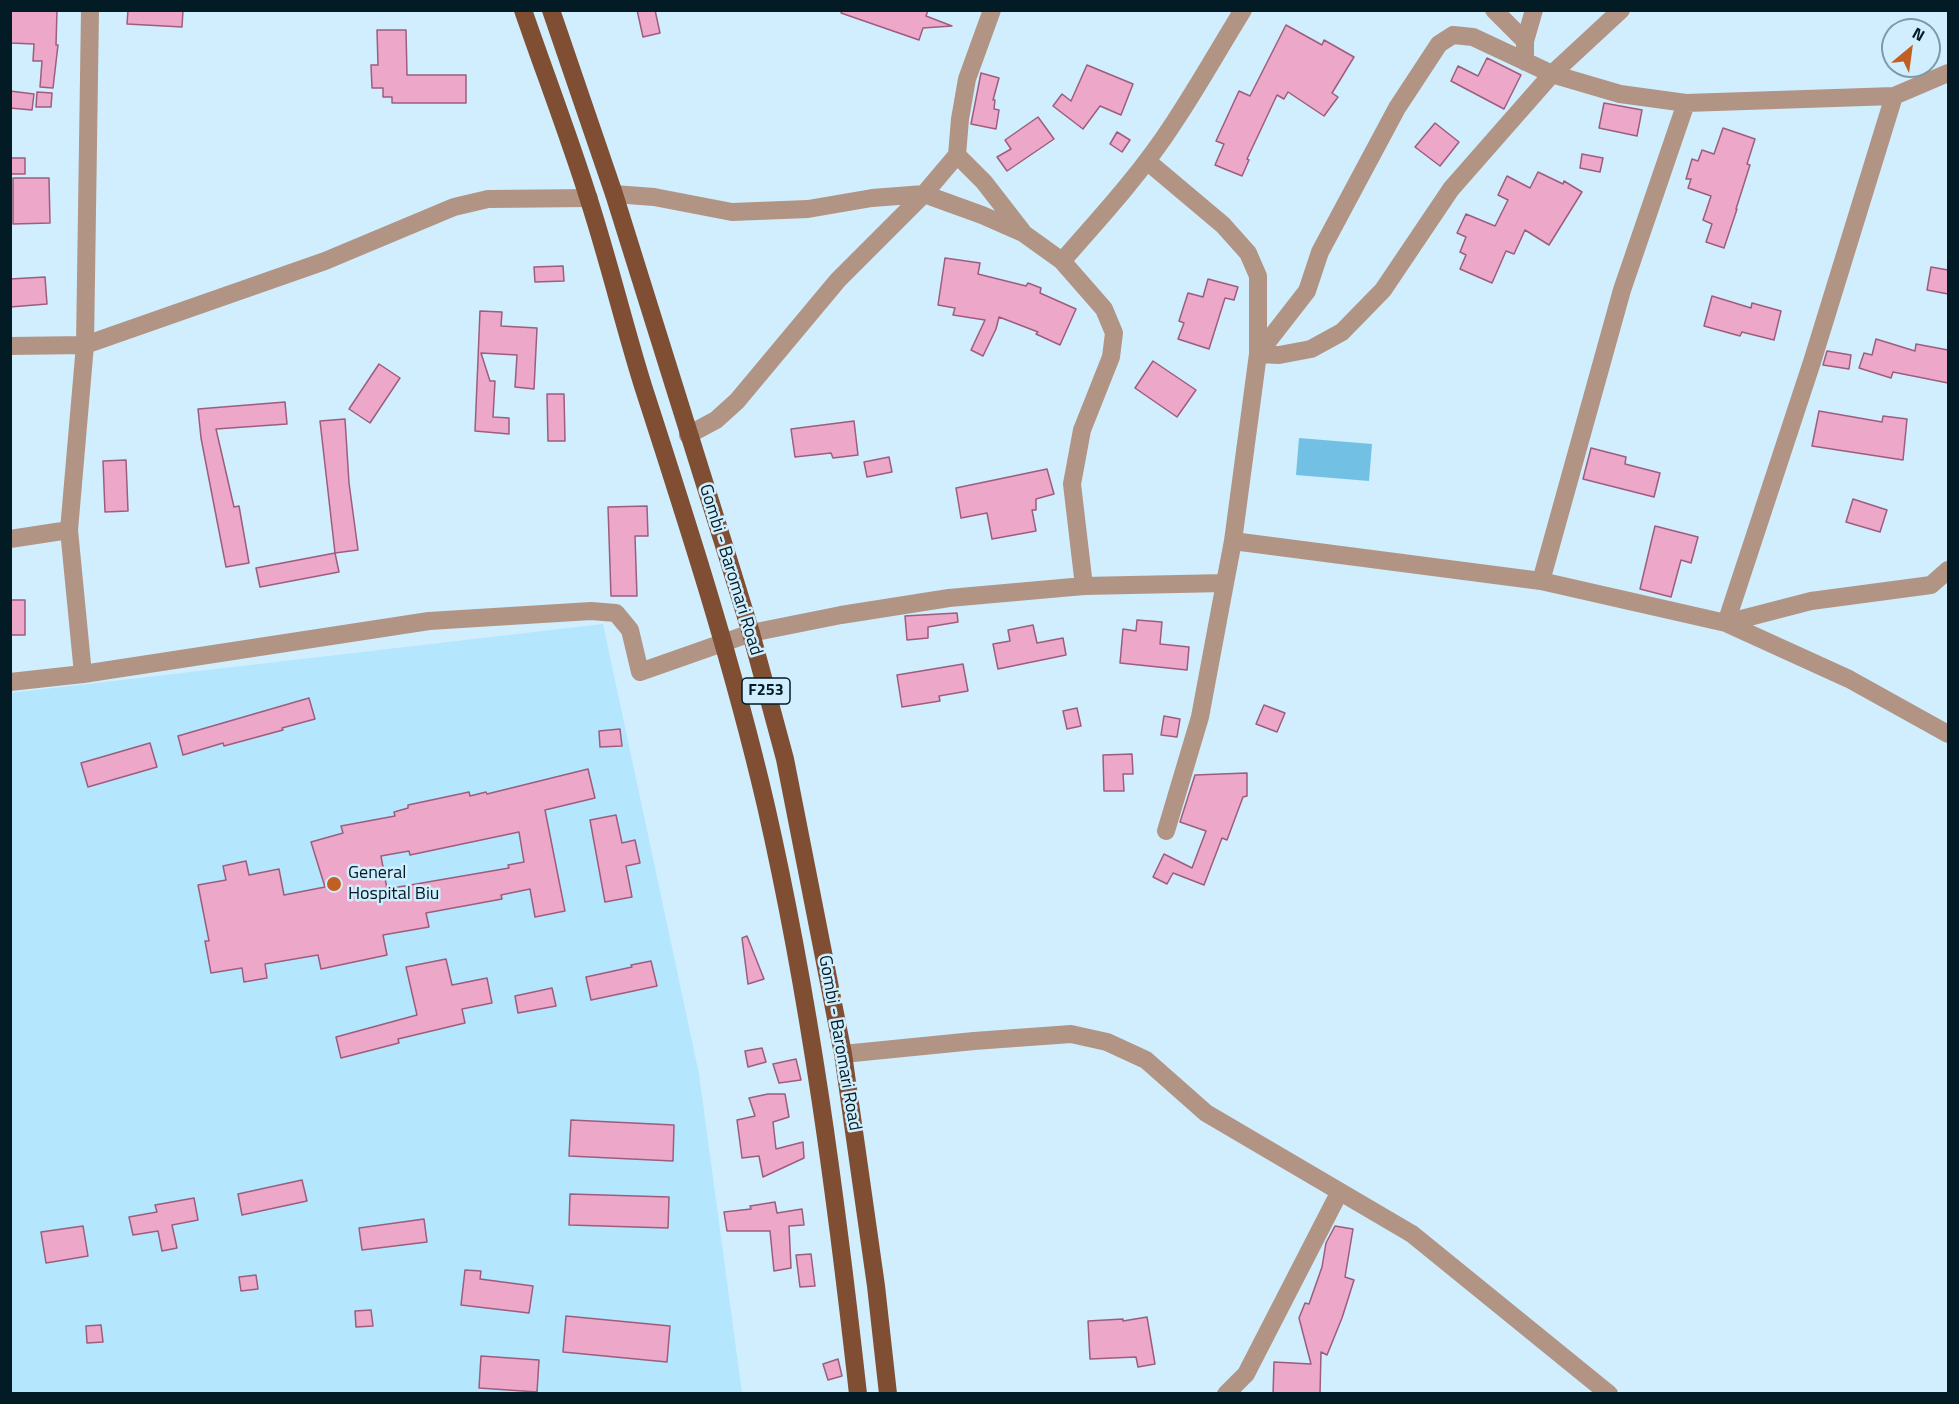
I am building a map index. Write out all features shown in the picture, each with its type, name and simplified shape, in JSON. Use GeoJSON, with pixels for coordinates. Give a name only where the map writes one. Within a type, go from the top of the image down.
{"type":"FeatureCollection","features":[{"type":"Feature","properties":{"kind":"main road","name":"Gombi - Baromari Road"},"geometry":{"type":"LineString","coordinates":[[523,10],[589,198],[642,382],[681,499],[723,643],[766,805],[804,991],[832,1174],[858,1394]]}},
{"type":"Feature","properties":{"kind":"main road","name":"Gombi - Baromari Road"},"geometry":{"type":"LineString","coordinates":[[551,10],[614,194],[751,633],[784,759],[843,1054],[876,1286],[888,1394]]}},
{"type":"Feature","properties":{"kind":"street"},"geometry":{"type":"LineString","coordinates":[[83,674],[69,530],[85,345],[90,10]]}},
{"type":"Feature","properties":{"kind":"street"},"geometry":{"type":"LineString","coordinates":[[688,435],[716,420],[737,401],[838,280],[924,194],[957,155],[967,79],[992,10]]}},
{"type":"Feature","properties":{"kind":"street"},"geometry":{"type":"LineString","coordinates":[[1062,261],[1114,203],[1147,161],[1175,121],[1243,10]]}},
{"type":"Feature","properties":{"kind":"street"},"geometry":{"type":"LineString","coordinates":[[1494,10],[1525,42]]}},
{"type":"Feature","properties":{"kind":"street"},"geometry":{"type":"LineString","coordinates":[[1524,62],[1525,42],[1534,10]]}},
{"type":"Feature","properties":{"kind":"street"},"geometry":{"type":"LineString","coordinates":[[1258,354],[1279,355],[1311,349],[1342,332],[1383,290],[1452,189],[1552,75],[1621,10]]}},
{"type":"Feature","properties":{"kind":"street"},"geometry":{"type":"LineString","coordinates":[[1258,354],[1307,291],[1320,252],[1397,108],[1439,44],[1453,35],[1473,37],[1552,75],[1620,94],[1686,103],[1894,96],[1948,73]]}},
{"type":"Feature","properties":{"kind":"street"},"geometry":{"type":"LineString","coordinates":[[1726,623],[1812,362],[1894,96]]}},
{"type":"Feature","properties":{"kind":"street"},"geometry":{"type":"LineString","coordinates":[[1541,581],[1622,290],[1686,103]]}},
{"type":"Feature","properties":{"kind":"street"},"geometry":{"type":"LineString","coordinates":[[957,155],[984,182],[1023,233]]}},
{"type":"Feature","properties":{"kind":"street"},"geometry":{"type":"LineString","coordinates":[[1147,161],[1223,225],[1248,253],[1257,276],[1258,354],[1233,541],[1200,717],[1166,831]]}},
{"type":"Feature","properties":{"kind":"street"},"geometry":{"type":"LineString","coordinates":[[614,194],[654,197],[732,212],[808,210],[872,198],[924,194],[1023,233],[1062,261],[1104,309],[1114,333],[1111,357],[1082,430],[1072,484],[1084,586]]}},
{"type":"Feature","properties":{"kind":"street"},"geometry":{"type":"LineString","coordinates":[[10,346],[85,345],[325,261],[454,207],[488,199],[589,198]]}},
{"type":"Feature","properties":{"kind":"street"},"geometry":{"type":"LineString","coordinates":[[10,538],[69,530]]}},
{"type":"Feature","properties":{"kind":"street"},"geometry":{"type":"LineString","coordinates":[[1233,541],[1541,581],[1726,623],[1849,679],[1948,734]]}},
{"type":"Feature","properties":{"kind":"street"},"geometry":{"type":"LineString","coordinates":[[1726,623],[1811,601],[1931,585],[1948,570]]}},
{"type":"Feature","properties":{"kind":"street"},"geometry":{"type":"LineString","coordinates":[[10,682],[83,674],[429,621],[591,611],[616,613],[630,630],[640,672],[751,633],[841,615],[949,598],[1084,586],[1225,583]]}},
{"type":"Feature","properties":{"kind":"street"},"geometry":{"type":"LineString","coordinates":[[843,1054],[1071,1034],[1107,1042],[1146,1060],[1206,1113],[1412,1234],[1609,1394]]}},
{"type":"Feature","properties":{"kind":"street"},"geometry":{"type":"LineString","coordinates":[[1226,1394],[1246,1374],[1339,1193]]}},
{"type":"Feature","properties":{"kind":"shaded area"},"geometry":{"type":"Polygon","coordinates":[[[1299,438],[1372,444],[1369,481],[1296,475],[1299,438]]]}},
{"type":"Feature","properties":{"kind":"shaded area","name":"General Hospital Biu"},"geometry":{"type":"Polygon","coordinates":[[[603,624],[699,1074],[742,1393],[11,1393],[10,693],[603,624]]]}},
{"type":"Feature","properties":{"kind":"building"},"geometry":{"type":"Polygon","coordinates":[[[10,10],[57,10],[56,45],[58,45],[53,88],[40,87],[42,61],[33,61],[34,44],[10,43],[10,10]]]}},
{"type":"Feature","properties":{"kind":"building"},"geometry":{"type":"Polygon","coordinates":[[[128,10],[183,10],[182,27],[127,24],[128,10]]]}},
{"type":"Feature","properties":{"kind":"building"},"geometry":{"type":"Polygon","coordinates":[[[637,10],[655,10],[660,33],[643,37],[637,10]]]}},
{"type":"Feature","properties":{"kind":"building"},"geometry":{"type":"Polygon","coordinates":[[[842,10],[928,10],[926,16],[952,26],[923,28],[919,40],[841,13],[842,10]]]}},
{"type":"Feature","properties":{"kind":"building"},"geometry":{"type":"Polygon","coordinates":[[[1286,25],[1322,45],[1324,40],[1354,57],[1332,93],[1338,97],[1324,116],[1288,92],[1284,99],[1277,95],[1247,159],[1249,160],[1242,176],[1215,165],[1224,144],[1216,141],[1239,91],[1250,96],[1286,25]]]}},
{"type":"Feature","properties":{"kind":"building"},"geometry":{"type":"Polygon","coordinates":[[[377,30],[406,30],[407,75],[466,75],[466,103],[392,103],[392,97],[383,97],[383,88],[372,88],[371,65],[378,65],[377,30]]]}},
{"type":"Feature","properties":{"kind":"building"},"geometry":{"type":"Polygon","coordinates":[[[1487,58],[1521,75],[1504,109],[1451,81],[1458,66],[1478,76],[1487,58]]]}},
{"type":"Feature","properties":{"kind":"building"},"geometry":{"type":"Polygon","coordinates":[[[1087,65],[1133,84],[1121,115],[1100,106],[1083,129],[1053,106],[1062,94],[1071,101],[1087,65]]]}},
{"type":"Feature","properties":{"kind":"building"},"geometry":{"type":"Polygon","coordinates":[[[981,73],[999,78],[993,100],[995,100],[994,109],[999,110],[996,129],[971,124],[981,73]]]}},
{"type":"Feature","properties":{"kind":"building"},"geometry":{"type":"Polygon","coordinates":[[[10,91],[34,94],[32,110],[10,108],[10,91]]]}},
{"type":"Feature","properties":{"kind":"building"},"geometry":{"type":"Polygon","coordinates":[[[37,92],[52,93],[51,107],[36,107],[37,92]]]}},
{"type":"Feature","properties":{"kind":"building"},"geometry":{"type":"Polygon","coordinates":[[[1604,103],[1642,110],[1637,136],[1599,128],[1604,103]]]}},
{"type":"Feature","properties":{"kind":"building"},"geometry":{"type":"Polygon","coordinates":[[[1038,117],[1054,139],[1007,171],[997,157],[1011,149],[1005,140],[1038,117]]]}},
{"type":"Feature","properties":{"kind":"building"},"geometry":{"type":"Polygon","coordinates":[[[1435,123],[1459,142],[1440,166],[1415,147],[1435,123]]]}},
{"type":"Feature","properties":{"kind":"building"},"geometry":{"type":"Polygon","coordinates":[[[1723,128],[1755,139],[1747,164],[1750,165],[1724,248],[1706,242],[1712,224],[1703,220],[1711,196],[1688,188],[1691,179],[1686,179],[1692,159],[1698,161],[1702,150],[1714,154],[1723,128]]]}},
{"type":"Feature","properties":{"kind":"building"},"geometry":{"type":"Polygon","coordinates":[[[1117,132],[1130,140],[1122,152],[1110,144],[1117,132]]]}},
{"type":"Feature","properties":{"kind":"building"},"geometry":{"type":"Polygon","coordinates":[[[1582,154],[1603,158],[1600,172],[1580,168],[1582,154]]]}},
{"type":"Feature","properties":{"kind":"building"},"geometry":{"type":"Polygon","coordinates":[[[10,158],[25,158],[25,174],[10,174],[10,158]]]}},
{"type":"Feature","properties":{"kind":"building"},"geometry":{"type":"Polygon","coordinates":[[[1538,172],[1563,184],[1564,181],[1582,192],[1549,245],[1525,230],[1514,254],[1506,251],[1492,283],[1460,269],[1466,255],[1460,252],[1466,237],[1457,233],[1466,214],[1495,226],[1508,200],[1498,195],[1507,176],[1530,188],[1538,172]]]}},
{"type":"Feature","properties":{"kind":"building"},"geometry":{"type":"Polygon","coordinates":[[[13,178],[49,178],[50,223],[13,224],[13,178]]]}},
{"type":"Feature","properties":{"kind":"building"},"geometry":{"type":"Polygon","coordinates":[[[945,258],[980,263],[978,274],[1026,286],[1028,283],[1041,288],[1040,293],[1076,309],[1060,345],[1036,334],[1038,332],[999,317],[983,356],[971,350],[985,320],[953,315],[955,308],[938,305],[945,258]]]}},
{"type":"Feature","properties":{"kind":"building"},"geometry":{"type":"Polygon","coordinates":[[[563,266],[564,281],[535,282],[534,267],[563,266]]]}},
{"type":"Feature","properties":{"kind":"building"},"geometry":{"type":"Polygon","coordinates":[[[1931,267],[1948,270],[1948,294],[1927,290],[1931,267]]]}},
{"type":"Feature","properties":{"kind":"building"},"geometry":{"type":"Polygon","coordinates":[[[45,277],[47,304],[10,307],[10,279],[45,277]]]}},
{"type":"Feature","properties":{"kind":"building"},"geometry":{"type":"Polygon","coordinates":[[[1208,279],[1238,287],[1234,300],[1225,298],[1209,349],[1178,339],[1184,323],[1179,321],[1188,293],[1203,297],[1208,279]]]}},
{"type":"Feature","properties":{"kind":"building"},"geometry":{"type":"Polygon","coordinates":[[[1712,296],[1751,308],[1752,303],[1781,311],[1774,340],[1742,332],[1740,336],[1704,326],[1712,296]]]}},
{"type":"Feature","properties":{"kind":"building"},"geometry":{"type":"Polygon","coordinates":[[[480,311],[502,312],[501,326],[537,328],[534,389],[515,387],[517,355],[481,353],[490,381],[495,381],[493,417],[509,418],[509,434],[475,431],[480,311]]]}},
{"type":"Feature","properties":{"kind":"building"},"geometry":{"type":"Polygon","coordinates":[[[1876,339],[1915,351],[1916,344],[1948,350],[1948,383],[1893,372],[1891,378],[1859,368],[1864,353],[1872,355],[1876,339]]]}},
{"type":"Feature","properties":{"kind":"building"},"geometry":{"type":"Polygon","coordinates":[[[1827,351],[1851,355],[1849,369],[1823,365],[1827,351]]]}},
{"type":"Feature","properties":{"kind":"building"},"geometry":{"type":"Polygon","coordinates":[[[1153,361],[1196,390],[1177,417],[1135,388],[1153,361]]]}},
{"type":"Feature","properties":{"kind":"building"},"geometry":{"type":"Polygon","coordinates":[[[379,364],[400,378],[370,423],[349,409],[379,364]]]}},
{"type":"Feature","properties":{"kind":"building"},"geometry":{"type":"Polygon","coordinates":[[[547,394],[564,394],[565,441],[548,441],[547,394]]]}},
{"type":"Feature","properties":{"kind":"building"},"geometry":{"type":"Polygon","coordinates":[[[285,402],[287,424],[216,429],[234,507],[239,506],[249,563],[226,567],[201,438],[198,409],[285,402]]]}},
{"type":"Feature","properties":{"kind":"building"},"geometry":{"type":"Polygon","coordinates":[[[1819,411],[1882,422],[1883,416],[1907,419],[1903,460],[1812,446],[1819,411]]]}},
{"type":"Feature","properties":{"kind":"building"},"geometry":{"type":"Polygon","coordinates":[[[345,419],[349,483],[358,550],[335,553],[320,421],[345,419]]]}},
{"type":"Feature","properties":{"kind":"building"},"geometry":{"type":"Polygon","coordinates":[[[854,421],[858,455],[833,458],[831,453],[795,457],[791,429],[854,421]]]}},
{"type":"Feature","properties":{"kind":"building"},"geometry":{"type":"Polygon","coordinates":[[[1591,448],[1626,457],[1625,464],[1660,473],[1654,497],[1583,479],[1591,448]]]}},
{"type":"Feature","properties":{"kind":"building"},"geometry":{"type":"Polygon","coordinates":[[[889,457],[892,472],[867,477],[864,462],[889,457]]]}},
{"type":"Feature","properties":{"kind":"building"},"geometry":{"type":"Polygon","coordinates":[[[126,460],[128,511],[105,512],[103,461],[126,460]]]}},
{"type":"Feature","properties":{"kind":"building"},"geometry":{"type":"Polygon","coordinates":[[[1047,469],[1054,494],[1036,499],[1036,510],[1032,510],[1036,531],[992,539],[987,513],[961,518],[956,488],[1047,469]]]}},
{"type":"Feature","properties":{"kind":"building"},"geometry":{"type":"Polygon","coordinates":[[[1853,499],[1887,510],[1880,532],[1846,522],[1853,499]]]}},
{"type":"Feature","properties":{"kind":"building"},"geometry":{"type":"Polygon","coordinates":[[[647,506],[648,536],[635,536],[637,596],[611,596],[608,507],[647,506]]]}},
{"type":"Feature","properties":{"kind":"building"},"geometry":{"type":"Polygon","coordinates":[[[1655,526],[1698,537],[1691,563],[1681,560],[1671,597],[1640,589],[1655,526]]]}},
{"type":"Feature","properties":{"kind":"building"},"geometry":{"type":"Polygon","coordinates":[[[335,553],[339,572],[260,587],[256,568],[335,553]]]}},
{"type":"Feature","properties":{"kind":"building"},"geometry":{"type":"Polygon","coordinates":[[[10,600],[25,600],[25,635],[10,635],[10,600]]]}},
{"type":"Feature","properties":{"kind":"building"},"geometry":{"type":"Polygon","coordinates":[[[957,613],[958,622],[928,627],[928,638],[907,640],[905,616],[957,613]]]}},
{"type":"Feature","properties":{"kind":"building"},"geometry":{"type":"Polygon","coordinates":[[[1137,620],[1162,622],[1160,644],[1189,647],[1187,670],[1120,663],[1123,629],[1136,631],[1137,620]]]}},
{"type":"Feature","properties":{"kind":"building"},"geometry":{"type":"Polygon","coordinates":[[[1033,625],[1037,643],[1063,638],[1066,655],[998,669],[993,644],[1010,641],[1008,630],[1033,625]]]}},
{"type":"Feature","properties":{"kind":"building"},"geometry":{"type":"Polygon","coordinates":[[[963,664],[968,691],[939,696],[940,701],[902,707],[897,675],[963,664]]]}},
{"type":"Feature","properties":{"kind":"building"},"geometry":{"type":"Polygon","coordinates":[[[309,698],[315,719],[282,728],[283,730],[224,746],[223,743],[183,755],[178,736],[309,698]]]}},
{"type":"Feature","properties":{"kind":"building"},"geometry":{"type":"Polygon","coordinates":[[[1264,705],[1285,713],[1277,732],[1256,724],[1264,705]]]}},
{"type":"Feature","properties":{"kind":"building"},"geometry":{"type":"Polygon","coordinates":[[[1077,708],[1081,726],[1067,729],[1063,711],[1077,708]]]}},
{"type":"Feature","properties":{"kind":"building"},"geometry":{"type":"Polygon","coordinates":[[[1164,716],[1180,719],[1177,737],[1161,735],[1164,716]]]}},
{"type":"Feature","properties":{"kind":"building"},"geometry":{"type":"Polygon","coordinates":[[[620,729],[622,746],[600,747],[599,731],[620,729]]]}},
{"type":"Feature","properties":{"kind":"building"},"geometry":{"type":"Polygon","coordinates":[[[150,743],[157,767],[88,787],[81,763],[150,743]]]}},
{"type":"Feature","properties":{"kind":"building"},"geometry":{"type":"Polygon","coordinates":[[[1132,754],[1133,774],[1123,774],[1124,791],[1104,791],[1103,755],[1132,754]]]}},
{"type":"Feature","properties":{"kind":"building"},"geometry":{"type":"Polygon","coordinates":[[[588,769],[595,798],[545,810],[565,911],[535,917],[530,889],[501,895],[502,899],[426,913],[429,927],[383,935],[387,955],[321,969],[318,955],[265,964],[267,978],[244,982],[242,968],[211,973],[205,941],[209,941],[198,885],[226,880],[223,866],[246,861],[249,875],[279,869],[284,895],[325,887],[311,842],[343,833],[341,826],[395,816],[394,812],[408,808],[408,805],[469,792],[470,796],[486,792],[487,794],[588,769]],[[519,832],[410,855],[409,851],[381,856],[387,889],[509,868],[508,865],[524,862],[519,832]]]}},
{"type":"Feature","properties":{"kind":"building"},"geometry":{"type":"Polygon","coordinates":[[[1247,773],[1247,796],[1243,797],[1227,840],[1222,838],[1204,885],[1173,873],[1167,884],[1153,877],[1164,854],[1192,868],[1206,831],[1180,822],[1195,775],[1247,773]]]}},
{"type":"Feature","properties":{"kind":"building"},"geometry":{"type":"Polygon","coordinates":[[[616,815],[622,843],[635,840],[640,863],[626,866],[632,897],[605,902],[590,820],[616,815]]]}},
{"type":"Feature","properties":{"kind":"building"},"geometry":{"type":"Polygon","coordinates":[[[747,936],[764,979],[748,984],[742,938],[747,936]]]}},
{"type":"Feature","properties":{"kind":"building"},"geometry":{"type":"Polygon","coordinates":[[[446,959],[452,985],[487,978],[492,1003],[462,1009],[465,1023],[398,1039],[399,1043],[341,1058],[336,1037],[417,1015],[406,967],[446,959]]]}},
{"type":"Feature","properties":{"kind":"building"},"geometry":{"type":"Polygon","coordinates":[[[651,961],[657,986],[591,1000],[586,977],[651,961]]]}},
{"type":"Feature","properties":{"kind":"building"},"geometry":{"type":"Polygon","coordinates":[[[552,988],[556,1006],[518,1013],[515,996],[552,988]]]}},
{"type":"Feature","properties":{"kind":"building"},"geometry":{"type":"Polygon","coordinates":[[[762,1048],[766,1062],[748,1067],[745,1051],[762,1048]]]}},
{"type":"Feature","properties":{"kind":"building"},"geometry":{"type":"Polygon","coordinates":[[[796,1059],[801,1080],[779,1083],[773,1064],[796,1059]]]}},
{"type":"Feature","properties":{"kind":"building"},"geometry":{"type":"Polygon","coordinates":[[[768,1094],[785,1094],[789,1117],[773,1122],[776,1149],[803,1142],[804,1158],[763,1177],[759,1156],[742,1158],[737,1120],[755,1116],[749,1098],[768,1094]]]}},
{"type":"Feature","properties":{"kind":"building"},"geometry":{"type":"Polygon","coordinates":[[[571,1120],[674,1125],[673,1161],[569,1156],[571,1120]]]}},
{"type":"Feature","properties":{"kind":"building"},"geometry":{"type":"Polygon","coordinates":[[[302,1180],[307,1201],[242,1215],[238,1194],[302,1180]]]}},
{"type":"Feature","properties":{"kind":"building"},"geometry":{"type":"Polygon","coordinates":[[[570,1194],[669,1197],[668,1228],[569,1225],[570,1194]]]}},
{"type":"Feature","properties":{"kind":"building"},"geometry":{"type":"Polygon","coordinates":[[[194,1198],[198,1220],[172,1225],[177,1248],[162,1251],[158,1231],[133,1235],[129,1217],[157,1212],[155,1205],[194,1198]]]}},
{"type":"Feature","properties":{"kind":"building"},"geometry":{"type":"Polygon","coordinates":[[[775,1202],[777,1213],[802,1209],[804,1225],[789,1226],[791,1268],[774,1271],[770,1231],[727,1231],[724,1212],[751,1209],[750,1206],[775,1202]]]}},
{"type":"Feature","properties":{"kind":"building"},"geometry":{"type":"Polygon","coordinates":[[[424,1219],[427,1242],[362,1250],[359,1228],[424,1219]]]}},
{"type":"Feature","properties":{"kind":"building"},"geometry":{"type":"Polygon","coordinates":[[[83,1226],[88,1256],[46,1263],[41,1232],[83,1226]]]}},
{"type":"Feature","properties":{"kind":"building"},"geometry":{"type":"Polygon","coordinates":[[[1335,1226],[1353,1229],[1345,1277],[1354,1280],[1327,1355],[1321,1352],[1320,1394],[1273,1394],[1274,1362],[1311,1364],[1299,1318],[1305,1303],[1309,1304],[1322,1267],[1326,1243],[1335,1226]]]}},
{"type":"Feature","properties":{"kind":"building"},"geometry":{"type":"Polygon","coordinates":[[[811,1254],[815,1286],[800,1287],[796,1255],[811,1254]]]}},
{"type":"Feature","properties":{"kind":"building"},"geometry":{"type":"Polygon","coordinates":[[[465,1270],[481,1271],[480,1279],[533,1286],[529,1313],[461,1305],[465,1270]]]}},
{"type":"Feature","properties":{"kind":"building"},"geometry":{"type":"Polygon","coordinates":[[[256,1275],[258,1289],[241,1291],[239,1277],[256,1275]]]}},
{"type":"Feature","properties":{"kind":"building"},"geometry":{"type":"Polygon","coordinates":[[[371,1310],[373,1326],[356,1327],[355,1311],[371,1310]]]}},
{"type":"Feature","properties":{"kind":"building"},"geometry":{"type":"Polygon","coordinates":[[[566,1316],[670,1326],[667,1362],[563,1352],[566,1316]]]}},
{"type":"Feature","properties":{"kind":"building"},"geometry":{"type":"Polygon","coordinates":[[[1147,1317],[1155,1364],[1138,1367],[1136,1357],[1090,1359],[1088,1321],[1123,1319],[1123,1321],[1147,1317]]]}},
{"type":"Feature","properties":{"kind":"building"},"geometry":{"type":"Polygon","coordinates":[[[101,1325],[103,1342],[87,1343],[86,1326],[101,1325]]]}},
{"type":"Feature","properties":{"kind":"building"},"geometry":{"type":"Polygon","coordinates":[[[481,1356],[539,1360],[537,1392],[479,1388],[481,1356]]]}},
{"type":"Feature","properties":{"kind":"building"},"geometry":{"type":"Polygon","coordinates":[[[838,1359],[842,1376],[828,1380],[823,1364],[838,1359]]]}},
{"type":"Feature","properties":{"kind":"place","name":"General Hospital Biu"},"geometry":{"type":"Point","coordinates":[334,884]}}]}
